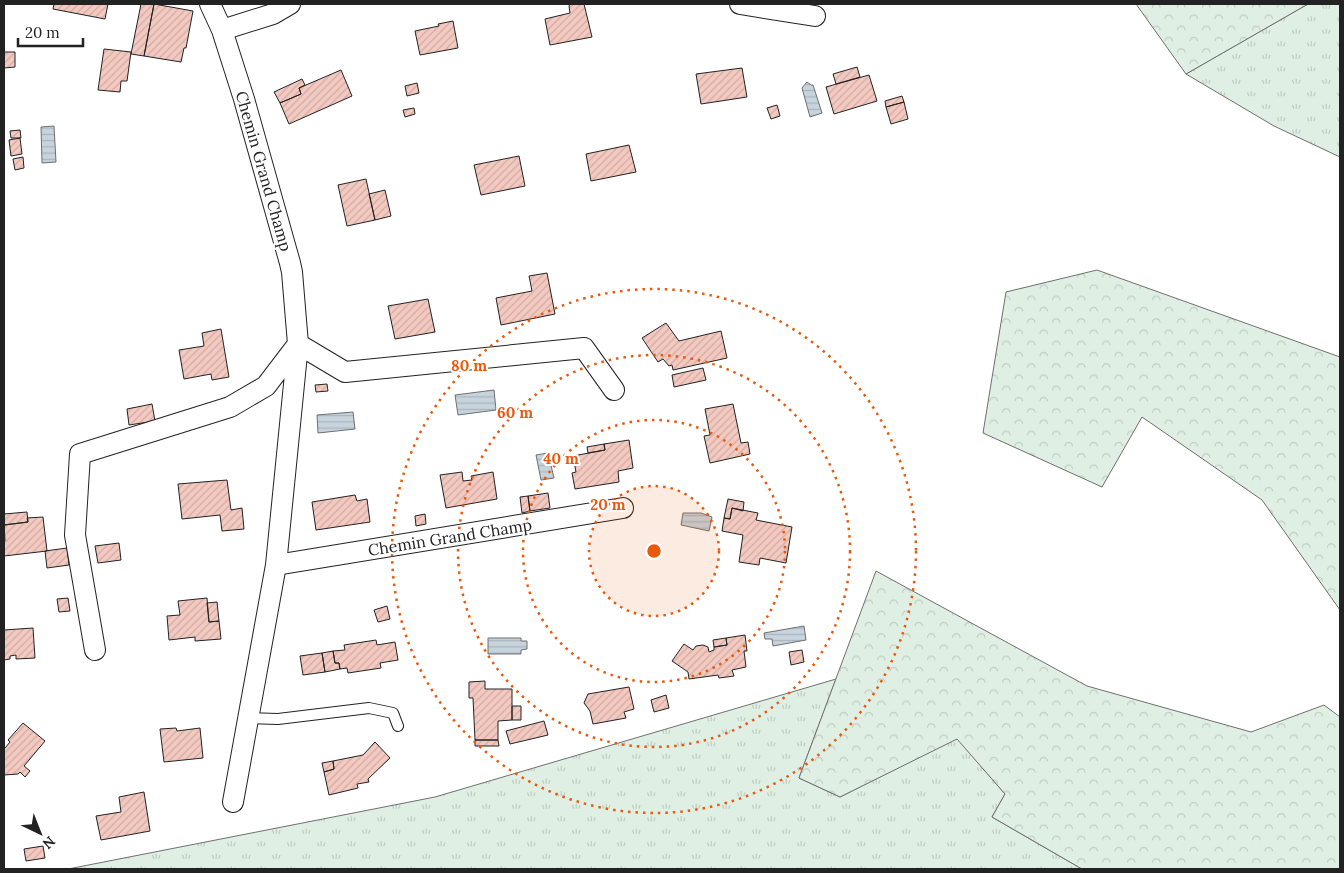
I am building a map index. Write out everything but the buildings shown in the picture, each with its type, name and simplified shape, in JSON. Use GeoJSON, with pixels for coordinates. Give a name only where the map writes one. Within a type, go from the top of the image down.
{"type":"FeatureCollection","features":[{"type":"Feature","properties":{"kind":"street","name":"Chemin Grand Champ"},"geometry":{"type":"LineString","coordinates":[[206,4],[222,30],[244,99],[292,272],[298,344],[276,565],[233,802]]}},
{"type":"Feature","properties":{"kind":"street"},"geometry":{"type":"LineString","coordinates":[[222,30],[273,14],[290,4]]}},
{"type":"Feature","properties":{"kind":"street"},"geometry":{"type":"LineString","coordinates":[[740,4],[815,16]]}},
{"type":"Feature","properties":{"kind":"street"},"geometry":{"type":"LineString","coordinates":[[95,650],[76,535],[80,454],[230,407],[266,386],[298,344],[345,372],[584,348],[614,390]]}},
{"type":"Feature","properties":{"kind":"street","name":"Chemin Grand Champ"},"geometry":{"type":"LineString","coordinates":[[276,565],[623,508]]}},
{"type":"Feature","properties":{"kind":"lane"},"geometry":{"type":"LineString","coordinates":[[248,718],[278,719],[369,708],[393,713],[398,726]]}},
{"type":"Feature","properties":{"kind":"green space"},"geometry":{"type":"Polygon","coordinates":[[[1136,4],[1308,4],[1186,74],[1136,4]]]}},
{"type":"Feature","properties":{"kind":"green space"},"geometry":{"type":"Polygon","coordinates":[[[1308,4],[1340,4],[1340,157],[1274,126],[1186,74],[1308,4]]]}},
{"type":"Feature","properties":{"kind":"green space"},"geometry":{"type":"Polygon","coordinates":[[[1097,270],[1340,357],[1340,610],[1262,500],[1142,417],[1102,487],[983,433],[1006,292],[1097,270]]]}},
{"type":"Feature","properties":{"kind":"green space"},"geometry":{"type":"Polygon","coordinates":[[[876,571],[1087,686],[1251,732],[1324,705],[1340,717],[1340,869],[1082,869],[992,817],[1005,794],[957,739],[840,797],[799,778],[876,571]]]}},
{"type":"Feature","properties":{"kind":"green space"},"geometry":{"type":"Polygon","coordinates":[[[836,679],[799,778],[840,797],[957,738],[1005,794],[992,817],[1082,869],[68,869],[435,797],[836,679]]]}},
{"type":"Feature","properties":{"kind":"shaded area"},"geometry":{"type":"Polygon","coordinates":[[[807,82],[813,85],[822,113],[810,117],[802,88],[807,82]]]}},
{"type":"Feature","properties":{"kind":"shaded area"},"geometry":{"type":"Polygon","coordinates":[[[54,126],[56,162],[42,163],[41,127],[54,126]]]}},
{"type":"Feature","properties":{"kind":"shaded area"},"geometry":{"type":"Polygon","coordinates":[[[494,390],[496,410],[458,415],[455,395],[494,390]]]}},
{"type":"Feature","properties":{"kind":"shaded area"},"geometry":{"type":"Polygon","coordinates":[[[353,412],[355,429],[318,433],[317,415],[353,412]]]}},
{"type":"Feature","properties":{"kind":"shaded area"},"geometry":{"type":"Polygon","coordinates":[[[548,453],[554,478],[541,480],[536,455],[548,453]]]}},
{"type":"Feature","properties":{"kind":"shaded area"},"geometry":{"type":"Polygon","coordinates":[[[683,513],[701,513],[712,517],[709,531],[681,525],[683,513]]]}},
{"type":"Feature","properties":{"kind":"shaded area"},"geometry":{"type":"Polygon","coordinates":[[[804,626],[806,640],[773,646],[772,639],[765,639],[764,633],[804,626]]]}},
{"type":"Feature","properties":{"kind":"shaded area"},"geometry":{"type":"Polygon","coordinates":[[[488,638],[521,638],[521,641],[527,641],[527,649],[521,650],[521,654],[488,654],[488,638]]]}}]}
